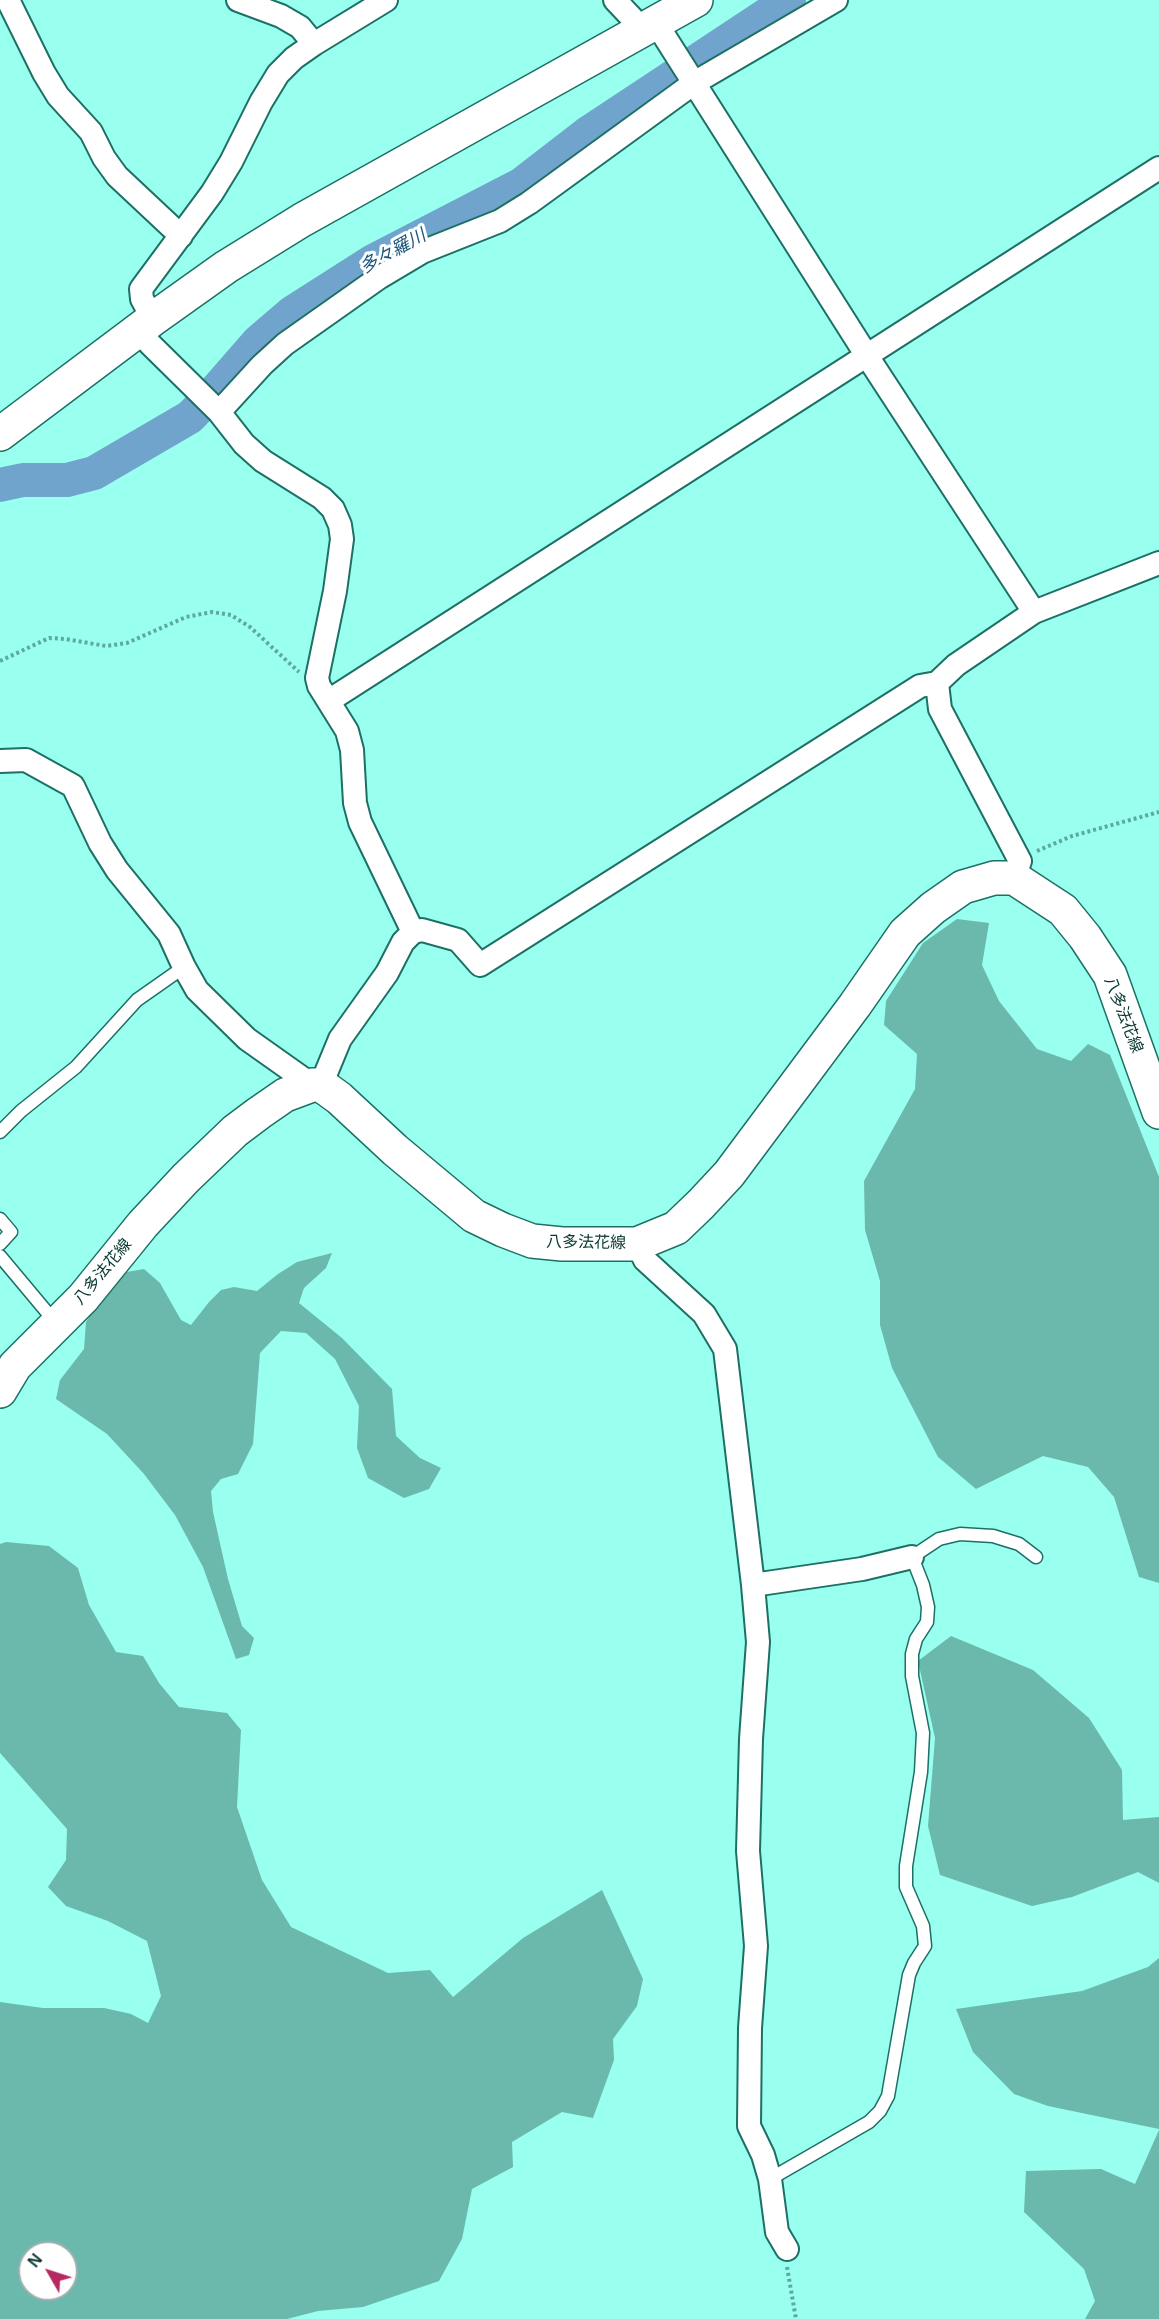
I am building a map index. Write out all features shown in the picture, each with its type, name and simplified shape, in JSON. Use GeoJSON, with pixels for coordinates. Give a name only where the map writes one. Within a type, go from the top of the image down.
{"type":"FeatureCollection","features":[{"type":"Feature","properties":{"kind":"main road"},"geometry":{"type":"LineString","coordinates":[[0,434],[225,267],[302,220],[696,0]]}},
{"type":"Feature","properties":{"kind":"main road","name":"八多法花線"},"geometry":{"type":"LineString","coordinates":[[0,1390],[15,1366],[83,1298],[164,1201],[235,1131],[285,1095],[316,1085],[339,1098],[395,1150],[474,1216],[532,1241],[562,1244],[637,1244],[676,1228],[729,1174],[855,1005],[905,933],[933,908],[963,887],[1017,869],[1063,910],[1110,975],[1158,1105]]}},
{"type":"Feature","properties":{"kind":"street"},"geometry":{"type":"LineString","coordinates":[[8,0],[58,96],[91,132],[104,158],[117,176],[181,236]]}},
{"type":"Feature","properties":{"kind":"street"},"geometry":{"type":"LineString","coordinates":[[238,0],[281,16],[300,27],[314,44]]}},
{"type":"Feature","properties":{"kind":"street"},"geometry":{"type":"LineString","coordinates":[[386,0],[314,44],[294,58],[278,74],[261,102],[231,162],[181,236],[141,289],[146,324],[244,444],[263,461],[322,498],[333,509],[340,525],[342,539],[335,591],[317,678],[319,686],[330,700],[347,731],[352,750],[355,802],[360,822],[412,932]]}},
{"type":"Feature","properties":{"kind":"street"},"geometry":{"type":"LineString","coordinates":[[615,0],[632,18],[648,27],[687,72],[867,356],[1034,612]]}},
{"type":"Feature","properties":{"kind":"street"},"geometry":{"type":"LineString","coordinates":[[211,404],[307,327],[380,277],[422,252],[500,221],[529,203],[687,72],[836,0]]}},
{"type":"Feature","properties":{"kind":"street"},"geometry":{"type":"LineString","coordinates":[[330,700],[1159,168]]}},
{"type":"Feature","properties":{"kind":"street"},"geometry":{"type":"LineString","coordinates":[[0,761],[26,760],[73,786],[100,843],[117,870],[169,934],[197,990],[247,1039],[316,1085],[340,1039],[387,973],[403,942],[412,932],[422,930],[458,940],[480,964],[920,686],[937,683],[956,665],[1034,612],[1159,563]]}},
{"type":"Feature","properties":{"kind":"street"},"geometry":{"type":"LineString","coordinates":[[937,683],[940,709],[1017,869]]}},
{"type":"Feature","properties":{"kind":"street"},"geometry":{"type":"LineString","coordinates":[[637,1244],[645,1260],[704,1314],[725,1349],[758,1642],[751,1739],[748,1851],[756,1946],[750,2028],[749,2126],[763,2156],[770,2179],[777,2232],[787,2249]]}},
{"type":"Feature","properties":{"kind":"street"},"geometry":{"type":"LineString","coordinates":[[753,1585],[862,1569],[912,1557]]}},
{"type":"Feature","properties":{"kind":"lane"},"geometry":{"type":"LineString","coordinates":[[0,1132],[28,1105],[75,1068],[137,1000],[184,967]]}},
{"type":"Feature","properties":{"kind":"lane"},"geometry":{"type":"LineString","coordinates":[[0,1219],[11,1233],[0,1244]]}},
{"type":"Feature","properties":{"kind":"lane"},"geometry":{"type":"LineString","coordinates":[[0,1256],[57,1324]]}},
{"type":"Feature","properties":{"kind":"lane"},"geometry":{"type":"LineString","coordinates":[[770,2179],[869,2122],[880,2111],[888,2096],[909,1975],[914,1962],[925,1946],[923,1926],[906,1887],[906,1866],[921,1772],[923,1733],[912,1676],[912,1654],[916,1639],[927,1622],[928,1607],[923,1585],[912,1557],[939,1539],[960,1534],[993,1536],[1019,1544],[1036,1557]]}},
{"type":"Feature","properties":{"kind":"path"},"geometry":{"type":"LineString","coordinates":[[0,661],[49,638],[106,646],[127,643],[186,617],[212,612],[231,615],[250,627],[296,671],[317,678]]}},
{"type":"Feature","properties":{"kind":"path"},"geometry":{"type":"LineString","coordinates":[[1017,869],[1046,846],[1072,836],[1159,812]]}},
{"type":"Feature","properties":{"kind":"path"},"geometry":{"type":"LineString","coordinates":[[787,2249],[785,2259],[796,2319]]}},
{"type":"Feature","properties":{"kind":"shaded area"},"geometry":{"type":"Polygon","coordinates":[[[957,919],[989,923],[982,965],[999,1001],[1037,1049],[1071,1061],[1088,1044],[1110,1055],[1159,1177],[1159,1583],[1139,1577],[1114,1497],[1088,1467],[1043,1456],[976,1489],[938,1457],[892,1368],[880,1325],[880,1281],[865,1230],[864,1181],[915,1089],[917,1054],[884,1025],[886,1001],[923,943],[957,919]]]}},
{"type":"Feature","properties":{"kind":"shaded area"},"geometry":{"type":"Polygon","coordinates":[[[332,1253],[326,1268],[304,1288],[299,1303],[342,1338],[392,1389],[396,1436],[420,1458],[441,1468],[429,1489],[404,1498],[368,1478],[357,1448],[359,1406],[335,1359],[306,1333],[281,1331],[260,1353],[253,1444],[238,1474],[221,1479],[211,1491],[213,1512],[228,1579],[242,1626],[254,1638],[249,1655],[236,1659],[203,1567],[175,1515],[144,1474],[107,1434],[56,1399],[60,1380],[84,1349],[86,1322],[103,1296],[127,1272],[144,1269],[160,1283],[181,1320],[191,1325],[221,1290],[234,1287],[257,1291],[297,1262],[332,1253]]]}},
{"type":"Feature","properties":{"kind":"shaded area"},"geometry":{"type":"Polygon","coordinates":[[[6,1542],[49,1546],[78,1568],[89,1605],[116,1652],[143,1656],[159,1683],[179,1707],[227,1713],[241,1730],[237,1807],[262,1880],[291,1927],[388,1973],[430,1970],[453,1997],[523,1938],[602,1890],[643,1979],[637,2006],[613,2039],[614,2060],[593,2118],[562,2112],[512,2142],[513,2167],[472,2189],[462,2239],[439,2281],[363,2307],[318,2311],[287,2319],[0,2319],[0,2002],[43,2008],[104,2008],[131,2014],[148,2023],[161,1996],[147,1941],[108,1921],[66,1906],[48,1887],[66,1860],[67,1829],[0,1753],[0,1544],[6,1542]]]}},
{"type":"Feature","properties":{"kind":"shaded area"},"geometry":{"type":"Polygon","coordinates":[[[951,1636],[1033,1670],[1089,1718],[1122,1770],[1123,1820],[1159,1817],[1159,1883],[1138,1872],[1072,1897],[1032,1906],[940,1875],[928,1826],[935,1738],[918,1661],[951,1636]]]}},
{"type":"Feature","properties":{"kind":"shaded area"},"geometry":{"type":"Polygon","coordinates":[[[1159,1958],[1159,2129],[1048,2106],[1014,2094],[973,2052],[956,2009],[1082,1991],[1148,1967],[1159,1958]]]}},
{"type":"Feature","properties":{"kind":"shaded area"},"geometry":{"type":"Polygon","coordinates":[[[1159,2130],[1159,2319],[1085,2319],[1095,2301],[1084,2269],[1024,2212],[1026,2171],[1101,2169],[1135,2184],[1159,2130]]]}},
{"type":"Feature","properties":{"kind":"waterway","name":"多々羅川"},"geometry":{"type":"LineString","coordinates":[[0,485],[23,480],[67,480],[94,473],[190,417],[258,342],[293,312],[373,261],[522,184],[588,133],[789,0]]}}]}
